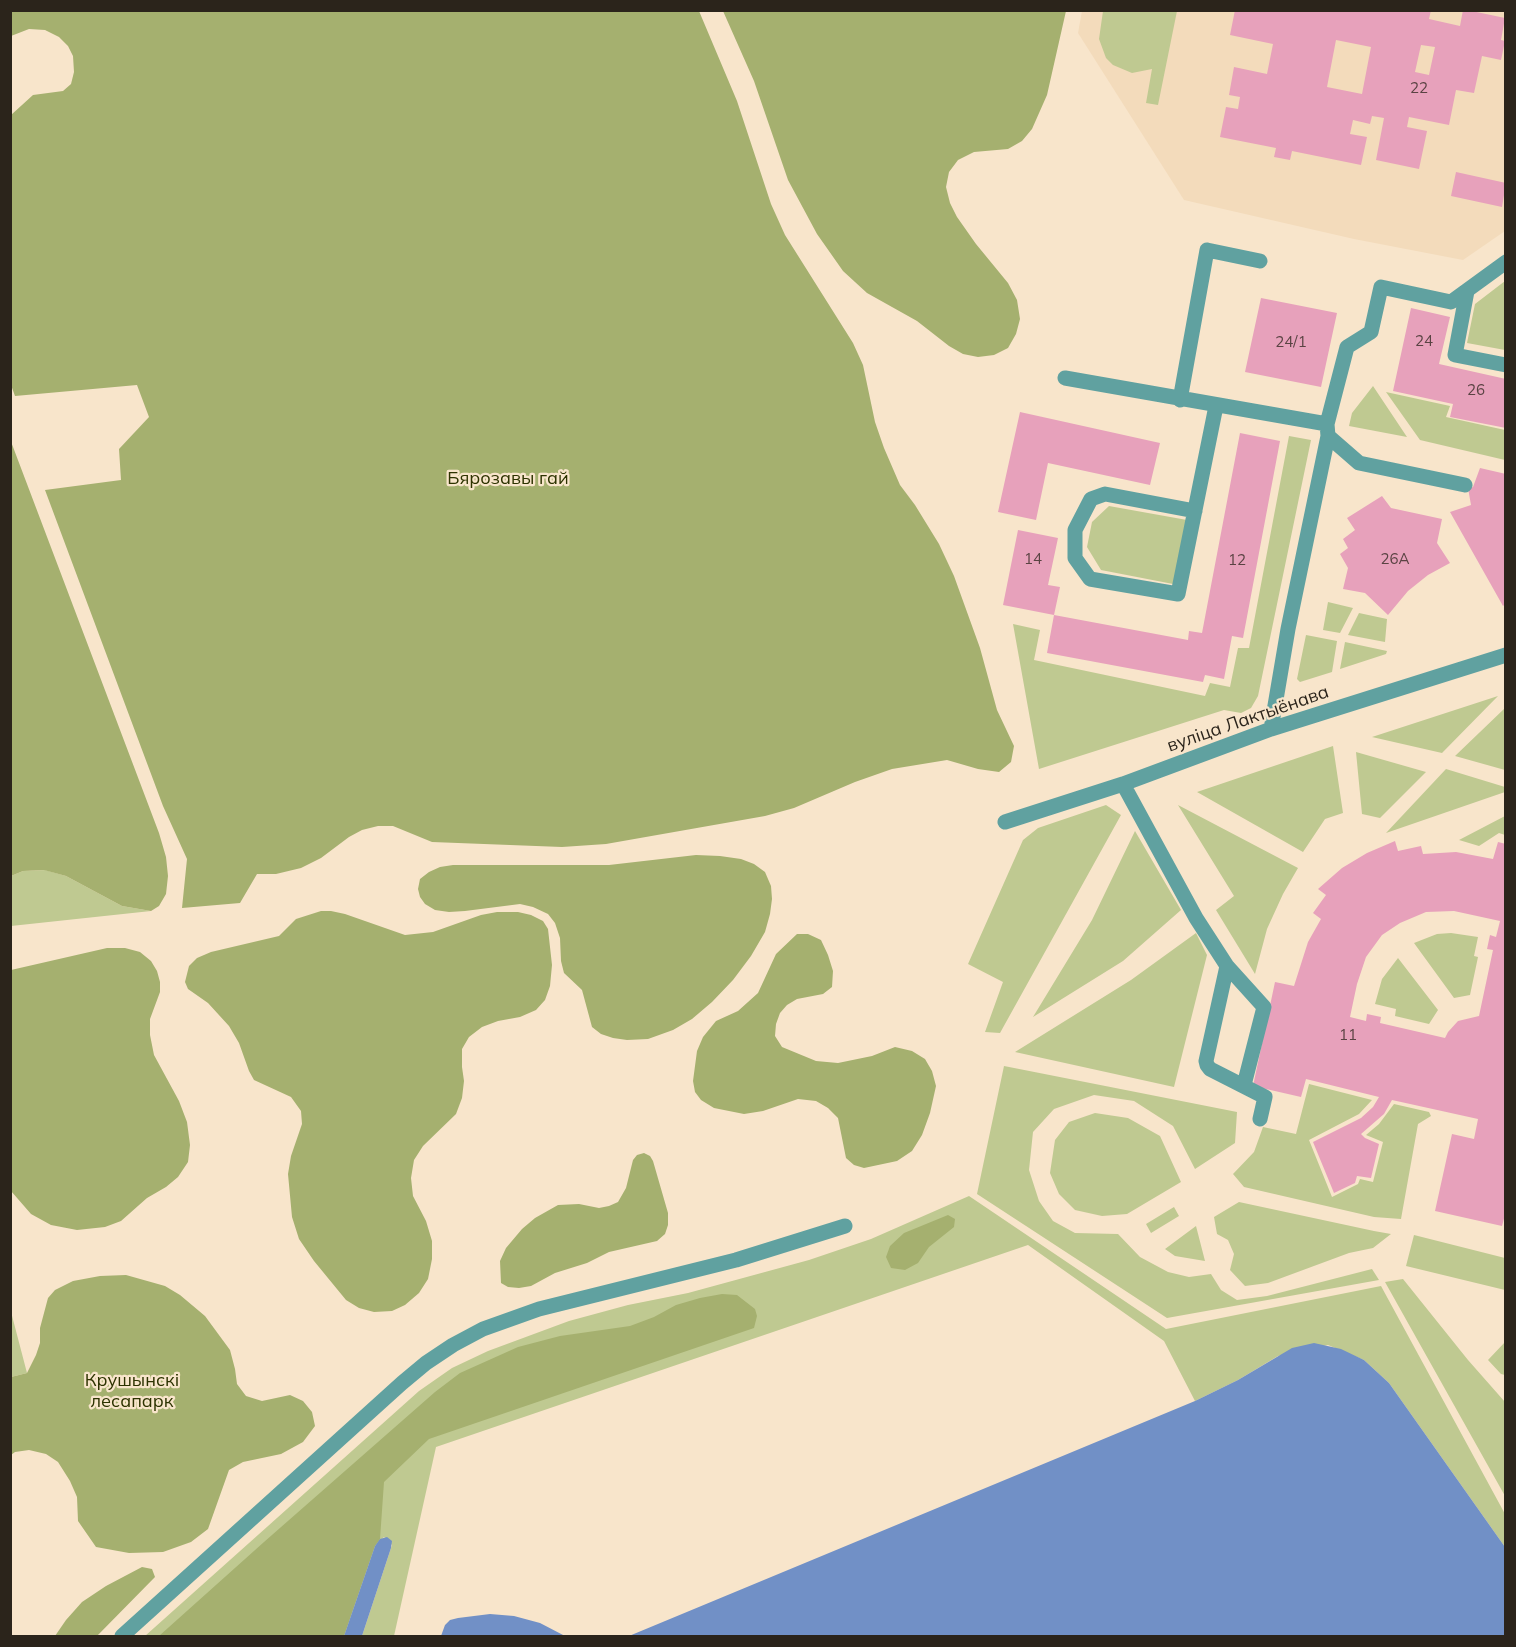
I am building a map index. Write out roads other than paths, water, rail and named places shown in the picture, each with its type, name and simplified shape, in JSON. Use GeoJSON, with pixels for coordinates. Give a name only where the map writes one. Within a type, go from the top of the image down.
{"type":"FeatureCollection","features":[{"type":"Feature","properties":{"kind":"street"},"geometry":{"type":"LineString","coordinates":[[1180,400],[1207,250],[1260,261]]}},
{"type":"Feature","properties":{"kind":"street"},"geometry":{"type":"LineString","coordinates":[[1271,729],[1327,430],[1347,347],[1371,332],[1381,288],[1451,302],[1506,262]]}},
{"type":"Feature","properties":{"kind":"street"},"geometry":{"type":"LineString","coordinates":[[1467,291],[1455,355],[1506,365]]}},
{"type":"Feature","properties":{"kind":"street"},"geometry":{"type":"LineString","coordinates":[[1065,378],[1216,406],[1327,430],[1359,463],[1465,485]]}},
{"type":"Feature","properties":{"kind":"street"},"geometry":{"type":"LineString","coordinates":[[1195,511],[1106,494],[1091,499],[1075,530],[1075,558],[1090,579],[1178,594],[1195,511],[1216,406]]}},
{"type":"Feature","properties":{"kind":"street","name":"вуліца Лактыёнава"},"geometry":{"type":"LineString","coordinates":[[1005,822],[1123,784],[1271,729],[1506,655]]}},
{"type":"Feature","properties":{"kind":"street"},"geometry":{"type":"LineString","coordinates":[[1123,784],[1196,918],[1227,966],[1264,1007],[1244,1085]]}},
{"type":"Feature","properties":{"kind":"street"},"geometry":{"type":"LineString","coordinates":[[1227,966],[1206,1061],[1210,1069],[1265,1097],[1260,1119]]}},
{"type":"Feature","properties":{"kind":"street"},"geometry":{"type":"LineString","coordinates":[[122,1636],[402,1383],[453,1345],[483,1329],[539,1309],[736,1260],[845,1226]]}},
{"type":"Feature","properties":{"kind":"water"},"geometry":{"type":"Polygon","coordinates":[[[1314,1343],[1341,1349],[1364,1360],[1389,1383],[1505,1547],[1505,1636],[629,1636],[1195,1401],[1238,1380],[1292,1348],[1314,1343]]]}},
{"type":"Feature","properties":{"kind":"water"},"geometry":{"type":"Polygon","coordinates":[[[387,1537],[392,1541],[391,1548],[362,1636],[344,1636],[375,1546],[380,1539],[387,1537]]]}},
{"type":"Feature","properties":{"kind":"water"},"geometry":{"type":"Polygon","coordinates":[[[490,1614],[514,1616],[540,1623],[565,1636],[441,1636],[445,1625],[450,1620],[490,1614]]]}},
{"type":"Feature","properties":{"kind":"park label","name":"Бярозавы гай"},"geometry":{"type":"Point","coordinates":[508,479]}},
{"type":"Feature","properties":{"kind":"park label","name":"Крушынскі лесапарк"},"geometry":{"type":"Point","coordinates":[132,1391]}}]}
